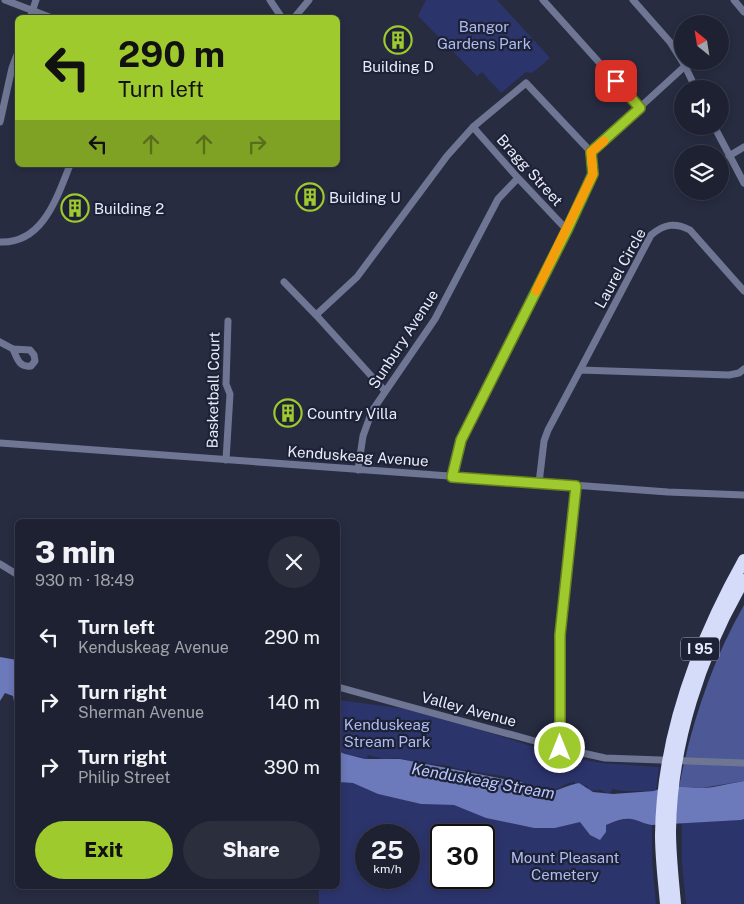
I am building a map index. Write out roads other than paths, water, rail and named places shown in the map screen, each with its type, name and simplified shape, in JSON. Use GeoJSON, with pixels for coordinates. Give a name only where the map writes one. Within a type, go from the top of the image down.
{"type":"FeatureCollection","features":[{"type":"Feature","properties":{"kind":"highway","name":"I 95"},"geometry":{"type":"LineString","coordinates":[[666,904],[667,863],[676,744],[684,698],[698,654],[717,610],[744,560]]}},
{"type":"Feature","properties":{"kind":"highway","name":"I 95"},"geometry":{"type":"LineString","coordinates":[[676,744],[703,666],[722,621],[744,580]]}},
{"type":"Feature","properties":{"kind":"highway","name":"I 95"},"geometry":{"type":"LineString","coordinates":[[667,863],[675,904]]}},
{"type":"Feature","properties":{"kind":"street"},"geometry":{"type":"LineString","coordinates":[[5,0],[31,14],[36,0]]}},
{"type":"Feature","properties":{"kind":"street"},"geometry":{"type":"LineString","coordinates":[[270,0],[280,15]]}},
{"type":"Feature","properties":{"kind":"street"},"geometry":{"type":"LineString","coordinates":[[296,15],[309,0]]}},
{"type":"Feature","properties":{"kind":"street"},"geometry":{"type":"LineString","coordinates":[[543,0],[640,108]]}},
{"type":"Feature","properties":{"kind":"street"},"geometry":{"type":"LineString","coordinates":[[633,0],[674,48]]}},
{"type":"Feature","properties":{"kind":"street"},"geometry":{"type":"LineString","coordinates":[[734,0],[744,12]]}},
{"type":"Feature","properties":{"kind":"street"},"geometry":{"type":"LineString","coordinates":[[0,122],[15,60]]}},
{"type":"Feature","properties":{"kind":"street"},"geometry":{"type":"LineString","coordinates":[[591,152],[681,70]]}},
{"type":"Feature","properties":{"kind":"street"},"geometry":{"type":"LineString","coordinates":[[316,315],[357,277],[447,156],[474,127],[526,82],[591,152],[593,174],[567,230],[461,440],[452,477]]}},
{"type":"Feature","properties":{"kind":"street","name":"Bragg Street"},"geometry":{"type":"LineString","coordinates":[[474,127],[518,178],[567,230]]}},
{"type":"Feature","properties":{"kind":"street"},"geometry":{"type":"LineString","coordinates":[[744,147],[729,156],[744,183]]}},
{"type":"Feature","properties":{"kind":"street"},"geometry":{"type":"LineString","coordinates":[[0,242],[10,242],[24,238],[50,212],[69,167]]}},
{"type":"Feature","properties":{"kind":"street","name":"Sunbury Avenue"},"geometry":{"type":"LineString","coordinates":[[358,470],[361,443],[372,411],[435,319],[498,198],[518,178]]}},
{"type":"Feature","properties":{"kind":"street","name":"Laurel Circle"},"geometry":{"type":"LineString","coordinates":[[539,483],[544,441],[548,430],[651,234],[659,228],[670,224],[681,225],[690,230],[744,291]]}},
{"type":"Feature","properties":{"kind":"street"},"geometry":{"type":"LineString","coordinates":[[284,282],[385,391]]}},
{"type":"Feature","properties":{"kind":"street","name":"Basketball Court"},"geometry":{"type":"LineString","coordinates":[[226,460],[230,394],[226,384],[228,320]]}},
{"type":"Feature","properties":{"kind":"street"},"geometry":{"type":"LineString","coordinates":[[0,342],[13,349]]}},
{"type":"Feature","properties":{"kind":"street"},"geometry":{"type":"LineString","coordinates":[[580,370],[729,375],[744,370]]}},
{"type":"Feature","properties":{"kind":"street","name":"Kenduskeag Avenue"},"geometry":{"type":"LineString","coordinates":[[0,443],[576,486],[744,495]]}},
{"type":"Feature","properties":{"kind":"street"},"geometry":{"type":"LineString","coordinates":[[560,748],[560,635],[576,486]]}},
{"type":"Feature","properties":{"kind":"street"},"geometry":{"type":"LineString","coordinates":[[0,564],[15,573]]}},
{"type":"Feature","properties":{"kind":"street","name":"Valley Avenue"},"geometry":{"type":"LineString","coordinates":[[340,688],[560,748],[605,758],[744,763]]}},
{"type":"Feature","properties":{"kind":"water"},"geometry":{"type":"Polygon","coordinates":[[[0,657],[15,660],[15,707],[13,696],[5,693],[0,701],[0,657]]]}},
{"type":"Feature","properties":{"kind":"water","name":"Kenduskeag Stream"},"geometry":{"type":"Polygon","coordinates":[[[340,752],[365,759],[400,759],[514,780],[541,793],[547,793],[579,783],[593,792],[613,794],[654,791],[672,787],[706,788],[744,781],[744,819],[652,825],[624,819],[606,825],[606,832],[600,840],[590,835],[580,822],[555,828],[534,828],[486,818],[454,805],[421,804],[378,794],[353,783],[340,782],[340,752]]]}},
{"type":"Feature","properties":{"kind":"place","name":"Building D"},"geometry":{"type":"Point","coordinates":[398,40]}},
{"type":"Feature","properties":{"kind":"place","name":"Building U"},"geometry":{"type":"Point","coordinates":[310,197]}},
{"type":"Feature","properties":{"kind":"place","name":"Building 2"},"geometry":{"type":"Point","coordinates":[75,208]}},
{"type":"Feature","properties":{"kind":"place","name":"Country Villa"},"geometry":{"type":"Point","coordinates":[288,413]}},
{"type":"Feature","properties":{"kind":"park label","name":"Bangor Gardens Park"},"geometry":{"type":"Point","coordinates":[484,34]}},
{"type":"Feature","properties":{"kind":"park label","name":"Kenduskeag Stream Park"},"geometry":{"type":"Point","coordinates":[387,732]}},
{"type":"Feature","properties":{"kind":"park label","name":"Mount Pleasant Cemetery"},"geometry":{"type":"Point","coordinates":[565,866]}}]}
